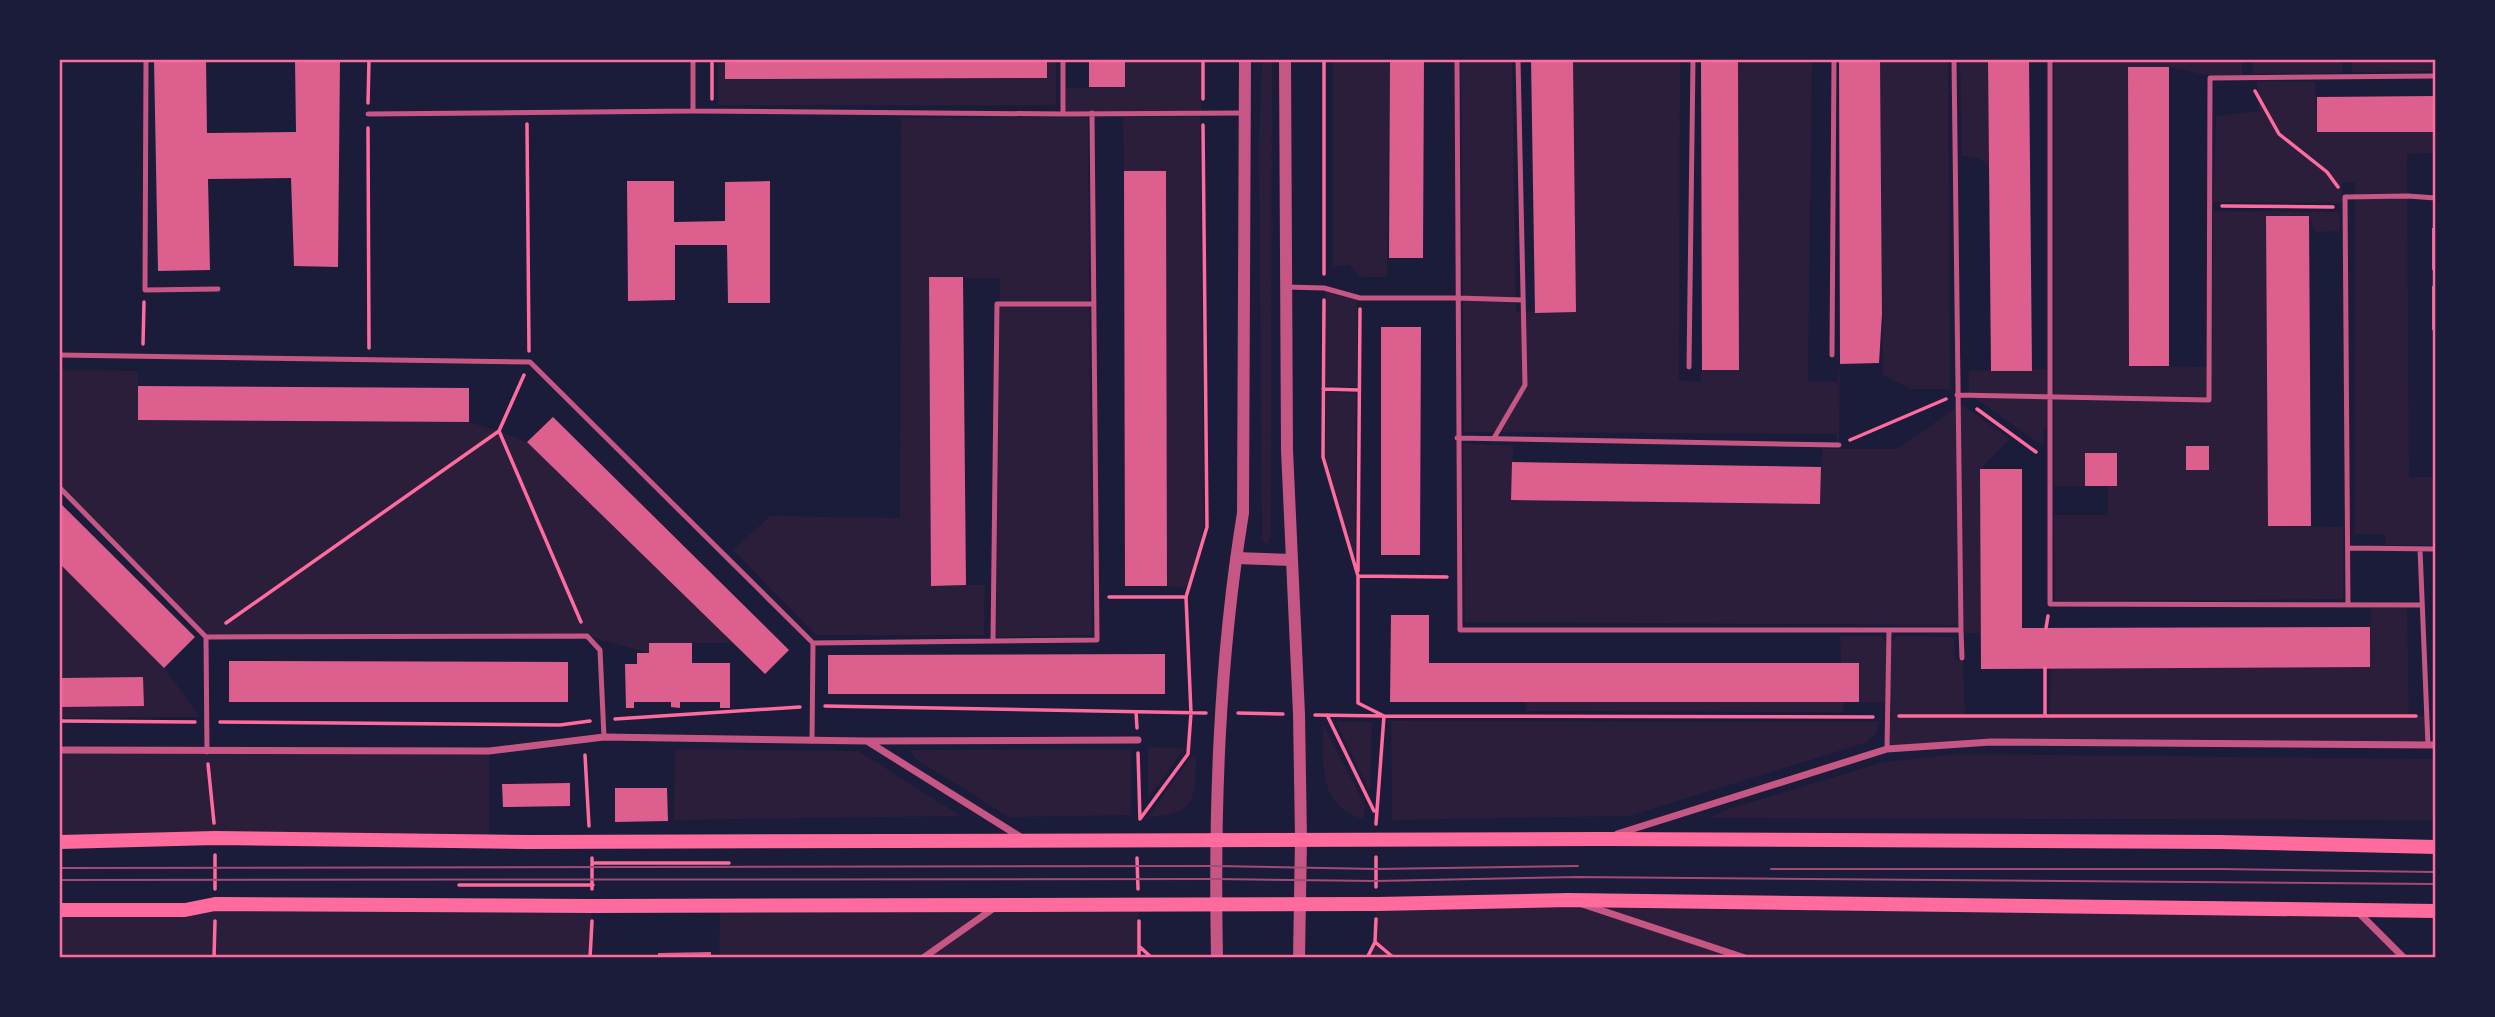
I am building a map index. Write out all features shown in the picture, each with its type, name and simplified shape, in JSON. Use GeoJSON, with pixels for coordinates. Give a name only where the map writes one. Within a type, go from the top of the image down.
{"type":"FeatureCollection","features":[{"type":"Feature","properties":{"kind":"main road"},"geometry":{"type":"LineString","coordinates":[[60,842],[215,838],[527,842],[1602,839],[2220,842],[2435,847]]}},
{"type":"Feature","properties":{"kind":"main road"},"geometry":{"type":"LineString","coordinates":[[60,910],[185,910],[215,904],[998,905],[1568,900],[2435,911]]}},
{"type":"Feature","properties":{"kind":"street"},"geometry":{"type":"LineString","coordinates":[[1217,957],[1219,713],[1243,513],[1245,452],[1245,60]]}},
{"type":"Feature","properties":{"kind":"street"},"geometry":{"type":"LineString","coordinates":[[1286,60],[1285,287],[1291,560],[1299,714],[1299,957]]}},
{"type":"Feature","properties":{"kind":"street"},"geometry":{"type":"LineString","coordinates":[[1236,558],[1291,560]]}},
{"type":"Feature","properties":{"kind":"street"},"geometry":{"type":"LineString","coordinates":[[60,750],[489,751],[604,737],[812,741],[1138,740]]}},
{"type":"Feature","properties":{"kind":"street"},"geometry":{"type":"LineString","coordinates":[[867,741],[1026,840]]}},
{"type":"Feature","properties":{"kind":"street"},"geometry":{"type":"LineString","coordinates":[[1602,839],[1887,749],[1991,742],[2432,745]]}},
{"type":"Feature","properties":{"kind":"street"},"geometry":{"type":"LineString","coordinates":[[1568,900],[1745,957]]}},
{"type":"Feature","properties":{"kind":"street"},"geometry":{"type":"LineString","coordinates":[[923,957],[998,905]]}},
{"type":"Feature","properties":{"kind":"street"},"geometry":{"type":"LineString","coordinates":[[2355,909],[2404,957]]}},
{"type":"Feature","properties":{"kind":"lane"},"geometry":{"type":"LineString","coordinates":[[146,60],[145,290],[218,289]]}},
{"type":"Feature","properties":{"kind":"lane"},"geometry":{"type":"LineString","coordinates":[[693,60],[693,111]]}},
{"type":"Feature","properties":{"kind":"lane"},"geometry":{"type":"LineString","coordinates":[[1063,60],[1063,114]]}},
{"type":"Feature","properties":{"kind":"lane"},"geometry":{"type":"LineString","coordinates":[[1457,60],[1460,630],[1961,630]]}},
{"type":"Feature","properties":{"kind":"lane"},"geometry":{"type":"LineString","coordinates":[[1494,438],[1525,385],[1518,60]]}},
{"type":"Feature","properties":{"kind":"lane"},"geometry":{"type":"LineString","coordinates":[[1689,367],[1693,60]]}},
{"type":"Feature","properties":{"kind":"lane"},"geometry":{"type":"LineString","coordinates":[[1832,355],[1834,60]]}},
{"type":"Feature","properties":{"kind":"lane"},"geometry":{"type":"LineString","coordinates":[[1954,60],[1962,658]]}},
{"type":"Feature","properties":{"kind":"lane"},"geometry":{"type":"LineString","coordinates":[[2050,60],[2050,604],[2422,605]]}},
{"type":"Feature","properties":{"kind":"lane"},"geometry":{"type":"LineString","coordinates":[[1957,395],[2209,400],[2210,78],[2435,76]]}},
{"type":"Feature","properties":{"kind":"lane"},"geometry":{"type":"LineString","coordinates":[[368,114],[693,111],[1245,113]]}},
{"type":"Feature","properties":{"kind":"lane"},"geometry":{"type":"LineString","coordinates":[[60,355],[530,362],[813,643],[1097,640],[1092,113]]}},
{"type":"Feature","properties":{"kind":"lane"},"geometry":{"type":"LineString","coordinates":[[2348,605],[2346,197],[2435,198]]}},
{"type":"Feature","properties":{"kind":"lane"},"geometry":{"type":"LineString","coordinates":[[1285,287],[1324,288],[1360,298],[1523,300]]}},
{"type":"Feature","properties":{"kind":"lane"},"geometry":{"type":"LineString","coordinates":[[993,641],[997,304],[1094,304]]}},
{"type":"Feature","properties":{"kind":"lane"},"geometry":{"type":"LineString","coordinates":[[1457,438],[1839,445]]}},
{"type":"Feature","properties":{"kind":"lane"},"geometry":{"type":"LineString","coordinates":[[60,488],[206,637],[207,752]]}},
{"type":"Feature","properties":{"kind":"lane"},"geometry":{"type":"LineString","coordinates":[[2348,548],[2435,549]]}},
{"type":"Feature","properties":{"kind":"lane"},"geometry":{"type":"LineString","coordinates":[[2420,549],[2427,716],[2432,745]]}},
{"type":"Feature","properties":{"kind":"lane"},"geometry":{"type":"LineString","coordinates":[[1887,749],[1889,630]]}},
{"type":"Feature","properties":{"kind":"lane"},"geometry":{"type":"LineString","coordinates":[[206,637],[587,636],[600,650],[604,737]]}},
{"type":"Feature","properties":{"kind":"lane"},"geometry":{"type":"LineString","coordinates":[[812,741],[813,643]]}},
{"type":"Feature","properties":{"kind":"path"},"geometry":{"type":"LineString","coordinates":[[369,60],[369,359]]}},
{"type":"Feature","properties":{"kind":"path"},"geometry":{"type":"LineString","coordinates":[[711,111],[712,60]]}},
{"type":"Feature","properties":{"kind":"path"},"geometry":{"type":"LineString","coordinates":[[1140,819],[1188,754],[1191,713],[1186,597],[1207,527],[1203,60]]}},
{"type":"Feature","properties":{"kind":"path"},"geometry":{"type":"LineString","coordinates":[[1324,60],[1322,457],[1358,576]]}},
{"type":"Feature","properties":{"kind":"path"},"geometry":{"type":"LineString","coordinates":[[2248,78],[2279,134],[2327,172],[2346,197]]}},
{"type":"Feature","properties":{"kind":"path"},"geometry":{"type":"LineString","coordinates":[[206,637],[499,431],[530,362],[527,112]]}},
{"type":"Feature","properties":{"kind":"path"},"geometry":{"type":"LineString","coordinates":[[2210,206],[2346,208]]}},
{"type":"Feature","properties":{"kind":"path"},"geometry":{"type":"LineString","coordinates":[[143,355],[145,290]]}},
{"type":"Feature","properties":{"kind":"path"},"geometry":{"type":"LineString","coordinates":[[1360,298],[1358,703],[1384,716],[2427,716]]}},
{"type":"Feature","properties":{"kind":"path"},"geometry":{"type":"LineString","coordinates":[[1323,389],[1359,390]]}},
{"type":"Feature","properties":{"kind":"path"},"geometry":{"type":"LineString","coordinates":[[1839,445],[1957,395],[2051,462]]}},
{"type":"Feature","properties":{"kind":"path"},"geometry":{"type":"LineString","coordinates":[[499,431],[587,636]]}},
{"type":"Feature","properties":{"kind":"path"},"geometry":{"type":"LineString","coordinates":[[1358,576],[1459,577]]}},
{"type":"Feature","properties":{"kind":"path"},"geometry":{"type":"LineString","coordinates":[[1096,596],[1186,597]]}},
{"type":"Feature","properties":{"kind":"path"},"geometry":{"type":"LineString","coordinates":[[2045,668],[2045,715]]}},
{"type":"Feature","properties":{"kind":"path"},"geometry":{"type":"LineString","coordinates":[[1327,715],[1375,813]]}},
{"type":"Feature","properties":{"kind":"path"},"geometry":{"type":"LineString","coordinates":[[60,722],[208,722]]}},
{"type":"Feature","properties":{"kind":"path"},"geometry":{"type":"LineString","coordinates":[[593,863],[729,863]]}},
{"type":"Feature","properties":{"kind":"path"},"geometry":{"type":"LineString","coordinates":[[459,885],[593,885]]}},
{"type":"Feature","properties":{"kind":"path"},"geometry":{"type":"LineString","coordinates":[[1375,942],[1394,957]]}},
{"type":"Feature","properties":{"kind":"path"},"geometry":{"type":"LineString","coordinates":[[1139,946],[1152,957]]}},
{"type":"Feature","properties":{"kind":"shaded area"},"geometry":{"type":"Polygon","coordinates":[[[718,60],[725,60],[726,79],[1046,78],[1047,60],[1056,60],[1056,105],[718,105],[718,60]]]}},
{"type":"Feature","properties":{"kind":"shaded area"},"geometry":{"type":"Polygon","coordinates":[[[1125,60],[1201,60],[1201,112],[1066,111],[1066,88],[1125,87],[1125,60]]]}},
{"type":"Feature","properties":{"kind":"shaded area"},"geometry":{"type":"Polygon","coordinates":[[[1262,60],[1272,60],[1271,537],[1268,544],[1262,541],[1259,144],[1262,60]]]}},
{"type":"Feature","properties":{"kind":"shaded area"},"geometry":{"type":"Polygon","coordinates":[[[1333,60],[1390,60],[1387,277],[1361,277],[1349,265],[1333,267],[1333,60]]]}},
{"type":"Feature","properties":{"kind":"shaded area"},"geometry":{"type":"Polygon","coordinates":[[[1461,60],[1512,60],[1516,312],[1576,312],[1573,60],[1680,60],[1679,380],[1700,382],[1702,370],[1739,370],[1738,60],[1812,60],[1808,381],[1837,382],[1840,364],[1839,445],[1835,434],[1464,432],[1461,60]]]}},
{"type":"Feature","properties":{"kind":"shaded area"},"geometry":{"type":"Polygon","coordinates":[[[1880,60],[1948,60],[1950,389],[1911,389],[1883,375],[1880,60]]]}},
{"type":"Feature","properties":{"kind":"shaded area"},"geometry":{"type":"Polygon","coordinates":[[[1960,60],[1988,60],[1989,169],[1981,159],[1962,156],[1960,60]]]}},
{"type":"Feature","properties":{"kind":"shaded area"},"geometry":{"type":"Polygon","coordinates":[[[2054,60],[2242,60],[2242,75],[2206,75],[2169,67],[2128,68],[2129,366],[2212,367],[2213,211],[2339,212],[2340,231],[2315,232],[2309,216],[2266,217],[2268,526],[2343,527],[2343,599],[2055,601],[2054,515],[2108,515],[2108,486],[2117,485],[2117,453],[2085,453],[2085,486],[2054,486],[2054,60]]]}},
{"type":"Feature","properties":{"kind":"shaded area"},"geometry":{"type":"Polygon","coordinates":[[[2252,60],[2342,60],[2342,73],[2253,74],[2252,60]]]}},
{"type":"Feature","properties":{"kind":"shaded area"},"geometry":{"type":"Polygon","coordinates":[[[2352,60],[2435,60],[2435,71],[2352,72],[2352,60]]]}},
{"type":"Feature","properties":{"kind":"shaded area"},"geometry":{"type":"Polygon","coordinates":[[[2257,81],[2315,82],[2318,132],[2435,132],[2435,153],[2407,154],[2409,477],[2435,477],[2435,545],[2386,545],[2385,534],[2355,534],[2355,182],[2342,182],[2342,203],[2213,202],[2216,116],[2259,111],[2257,81]]]}},
{"type":"Feature","properties":{"kind":"shaded area"},"geometry":{"type":"Polygon","coordinates":[[[1088,117],[1092,635],[996,637],[1000,278],[929,278],[931,585],[985,585],[984,635],[816,635],[733,550],[770,516],[900,518],[901,118],[1088,117]]]}},
{"type":"Feature","properties":{"kind":"shaded area"},"geometry":{"type":"Polygon","coordinates":[[[1123,117],[1200,117],[1204,526],[1187,588],[1167,586],[1166,172],[1124,171],[1123,117]]]}},
{"type":"Feature","properties":{"kind":"shaded area"},"geometry":{"type":"Polygon","coordinates":[[[1326,291],[1357,300],[1357,387],[1326,386],[1326,291]]]}},
{"type":"Feature","properties":{"kind":"shaded area"},"geometry":{"type":"Polygon","coordinates":[[[2047,369],[2047,429],[2043,429],[2043,446],[1969,394],[1969,371],[2047,369]]]}},
{"type":"Feature","properties":{"kind":"shaded area"},"geometry":{"type":"Polygon","coordinates":[[[60,370],[138,371],[138,420],[469,422],[527,442],[733,643],[649,643],[649,653],[587,636],[206,637],[60,488],[60,370]]]}},
{"type":"Feature","properties":{"kind":"shaded area"},"geometry":{"type":"Polygon","coordinates":[[[1326,392],[1356,393],[1355,562],[1325,456],[1326,392]]]}},
{"type":"Feature","properties":{"kind":"shaded area"},"geometry":{"type":"Polygon","coordinates":[[[1961,404],[2010,439],[1980,469],[1980,633],[1964,633],[1963,625],[1465,622],[1463,444],[1513,445],[1512,500],[1820,504],[1822,449],[1897,449],[1961,404]]]}},
{"type":"Feature","properties":{"kind":"shaded area"},"geometry":{"type":"Polygon","coordinates":[[[60,564],[164,668],[200,717],[60,718],[60,564]]]}},
{"type":"Feature","properties":{"kind":"shaded area"},"geometry":{"type":"Polygon","coordinates":[[[2371,608],[2407,608],[2409,716],[2427,716],[2428,745],[1991,742],[1887,749],[1887,717],[1892,716],[1892,703],[1859,702],[1859,663],[1841,663],[1840,636],[1881,636],[1886,642],[1897,636],[1954,637],[1955,660],[1963,660],[1965,716],[2050,715],[2051,668],[2370,667],[2371,608]]]}},
{"type":"Feature","properties":{"kind":"shaded area"},"geometry":{"type":"Polygon","coordinates":[[[1526,701],[1844,702],[1843,712],[1526,711],[1526,701]]]}},
{"type":"Feature","properties":{"kind":"shaded area"},"geometry":{"type":"Polygon","coordinates":[[[1391,721],[1879,722],[1876,733],[1868,742],[1629,816],[1392,820],[1391,721]]]}},
{"type":"Feature","properties":{"kind":"shaded area"},"geometry":{"type":"Polygon","coordinates":[[[1336,722],[1372,722],[1370,792],[1336,722]]]}},
{"type":"Feature","properties":{"kind":"shaded area"},"geometry":{"type":"Polygon","coordinates":[[[1323,724],[1365,805],[1363,819],[1348,812],[1330,793],[1324,768],[1323,724]]]}},
{"type":"Feature","properties":{"kind":"shaded area"},"geometry":{"type":"Polygon","coordinates":[[[1148,747],[1185,748],[1148,798],[1148,747]]]}},
{"type":"Feature","properties":{"kind":"shaded area"},"geometry":{"type":"Polygon","coordinates":[[[675,749],[858,751],[961,816],[674,820],[675,749]]]}},
{"type":"Feature","properties":{"kind":"shaded area"},"geometry":{"type":"Polygon","coordinates":[[[1131,749],[1131,815],[1009,817],[916,759],[910,750],[1131,749]]]}},
{"type":"Feature","properties":{"kind":"shaded area"},"geometry":{"type":"Polygon","coordinates":[[[489,751],[489,841],[60,842],[60,753],[489,751]]]}},
{"type":"Feature","properties":{"kind":"shaded area"},"geometry":{"type":"Polygon","coordinates":[[[1958,754],[2435,759],[2435,820],[1710,818],[1725,810],[1884,762],[1958,754]]]}},
{"type":"Feature","properties":{"kind":"shaded area"},"geometry":{"type":"Polygon","coordinates":[[[1196,756],[1195,783],[1190,802],[1176,812],[1148,817],[1190,758],[1196,756]]]}},
{"type":"Feature","properties":{"kind":"shaded area"},"geometry":{"type":"Polygon","coordinates":[[[1139,904],[1138,957],[719,958],[720,906],[1139,904]]]}},
{"type":"Feature","properties":{"kind":"shaded area"},"geometry":{"type":"Polygon","coordinates":[[[1377,904],[2355,909],[2404,958],[1367,958],[1375,942],[1377,904]]]}},
{"type":"Feature","properties":{"kind":"shaded area"},"geometry":{"type":"Polygon","coordinates":[[[592,906],[590,957],[60,958],[60,910],[592,906]]]}},
{"type":"Feature","properties":{"kind":"building"},"geometry":{"type":"Polygon","coordinates":[[[154,60],[206,60],[207,133],[296,132],[295,60],[340,60],[338,267],[294,266],[291,178],[208,179],[210,270],[158,271],[154,60]]]}},
{"type":"Feature","properties":{"kind":"building"},"geometry":{"type":"Polygon","coordinates":[[[725,60],[1047,60],[1047,78],[725,79],[725,60]]]}},
{"type":"Feature","properties":{"kind":"building"},"geometry":{"type":"Polygon","coordinates":[[[1089,60],[1125,60],[1125,87],[1089,87],[1089,60]]]}},
{"type":"Feature","properties":{"kind":"building"},"geometry":{"type":"Polygon","coordinates":[[[1390,60],[1424,60],[1423,258],[1389,258],[1390,60]]]}},
{"type":"Feature","properties":{"kind":"building"},"geometry":{"type":"Polygon","coordinates":[[[1531,60],[1573,60],[1576,312],[1535,313],[1531,60]]]}},
{"type":"Feature","properties":{"kind":"building"},"geometry":{"type":"Polygon","coordinates":[[[1701,60],[1738,60],[1739,370],[1702,370],[1701,60]]]}},
{"type":"Feature","properties":{"kind":"building"},"geometry":{"type":"Polygon","coordinates":[[[1839,60],[1880,60],[1882,314],[1879,363],[1840,364],[1839,60]]]}},
{"type":"Feature","properties":{"kind":"building"},"geometry":{"type":"Polygon","coordinates":[[[1988,60],[2029,60],[2032,371],[1991,371],[1988,60]]]}},
{"type":"Feature","properties":{"kind":"building"},"geometry":{"type":"Polygon","coordinates":[[[2128,67],[2169,67],[2169,366],[2129,366],[2128,67]]]}},
{"type":"Feature","properties":{"kind":"building"},"geometry":{"type":"Polygon","coordinates":[[[2436,96],[2436,132],[2317,132],[2317,97],[2436,96]]]}},
{"type":"Feature","properties":{"kind":"building"},"geometry":{"type":"Polygon","coordinates":[[[1124,171],[1166,171],[1167,586],[1125,586],[1124,171]]]}},
{"type":"Feature","properties":{"kind":"building"},"geometry":{"type":"Polygon","coordinates":[[[627,181],[674,181],[674,222],[725,221],[725,182],[770,181],[770,303],[728,303],[727,245],[675,245],[675,300],[628,301],[627,181]]]}},
{"type":"Feature","properties":{"kind":"building"},"geometry":{"type":"Polygon","coordinates":[[[2266,216],[2309,216],[2311,526],[2268,526],[2266,216]]]}},
{"type":"Feature","properties":{"kind":"building"},"geometry":{"type":"Polygon","coordinates":[[[2432,228],[2436,228],[2436,270],[2432,270],[2432,228]]]}},
{"type":"Feature","properties":{"kind":"building"},"geometry":{"type":"Polygon","coordinates":[[[929,277],[963,277],[966,585],[931,586],[929,277]]]}},
{"type":"Feature","properties":{"kind":"building"},"geometry":{"type":"Polygon","coordinates":[[[2432,286],[2436,286],[2436,330],[2432,330],[2432,286]]]}},
{"type":"Feature","properties":{"kind":"building"},"geometry":{"type":"Polygon","coordinates":[[[1381,327],[1421,327],[1420,555],[1381,555],[1381,327]]]}},
{"type":"Feature","properties":{"kind":"building"},"geometry":{"type":"Polygon","coordinates":[[[138,386],[469,388],[469,422],[138,420],[138,386]]]}},
{"type":"Feature","properties":{"kind":"building"},"geometry":{"type":"Polygon","coordinates":[[[553,417],[789,650],[765,674],[527,442],[553,417]]]}},
{"type":"Feature","properties":{"kind":"building"},"geometry":{"type":"Polygon","coordinates":[[[2186,446],[2209,446],[2209,470],[2186,470],[2186,446]]]}},
{"type":"Feature","properties":{"kind":"building"},"geometry":{"type":"Polygon","coordinates":[[[2085,453],[2117,453],[2117,486],[2085,486],[2085,453]]]}},
{"type":"Feature","properties":{"kind":"building"},"geometry":{"type":"Polygon","coordinates":[[[1512,462],[1821,467],[1820,504],[1511,500],[1512,462]]]}},
{"type":"Feature","properties":{"kind":"building"},"geometry":{"type":"Polygon","coordinates":[[[1980,469],[2022,469],[2022,628],[2370,627],[2370,667],[1981,669],[1980,469]]]}},
{"type":"Feature","properties":{"kind":"building"},"geometry":{"type":"Polygon","coordinates":[[[60,503],[195,637],[164,668],[60,564],[60,503]]]}},
{"type":"Feature","properties":{"kind":"building"},"geometry":{"type":"Polygon","coordinates":[[[1391,615],[1429,615],[1429,663],[1859,663],[1859,702],[1390,702],[1391,615]]]}},
{"type":"Feature","properties":{"kind":"building"},"geometry":{"type":"Polygon","coordinates":[[[649,643],[692,643],[692,663],[730,663],[730,708],[720,708],[720,702],[680,702],[680,708],[671,707],[671,702],[634,702],[634,708],[626,708],[625,664],[637,664],[637,653],[649,653],[649,643]]]}},
{"type":"Feature","properties":{"kind":"building"},"geometry":{"type":"Polygon","coordinates":[[[1165,654],[1165,694],[828,694],[828,655],[1165,654]]]}},
{"type":"Feature","properties":{"kind":"building"},"geometry":{"type":"Polygon","coordinates":[[[229,661],[568,662],[568,702],[229,702],[229,661]]]}},
{"type":"Feature","properties":{"kind":"building"},"geometry":{"type":"Polygon","coordinates":[[[143,677],[144,706],[60,707],[60,678],[143,677]]]}},
{"type":"Feature","properties":{"kind":"building"},"geometry":{"type":"Polygon","coordinates":[[[570,783],[570,806],[503,807],[502,784],[570,783]]]}},
{"type":"Feature","properties":{"kind":"building"},"geometry":{"type":"Polygon","coordinates":[[[615,788],[667,788],[668,821],[615,822],[615,788]]]}},
{"type":"Feature","properties":{"kind":"building"},"geometry":{"type":"Polygon","coordinates":[[[711,952],[711,958],[658,958],[658,953],[711,952]]]}},
{"type":"Feature","properties":{"kind":"tram line"},"geometry":{"type":"LineString","coordinates":[[60,868],[1216,866],[1376,869],[1578,866]]}},
{"type":"Feature","properties":{"kind":"tram line"},"geometry":{"type":"LineString","coordinates":[[1771,869],[2436,872]]}},
{"type":"Feature","properties":{"kind":"tram line"},"geometry":{"type":"LineString","coordinates":[[60,880],[1376,881],[1577,877],[2436,884]]}}]}
